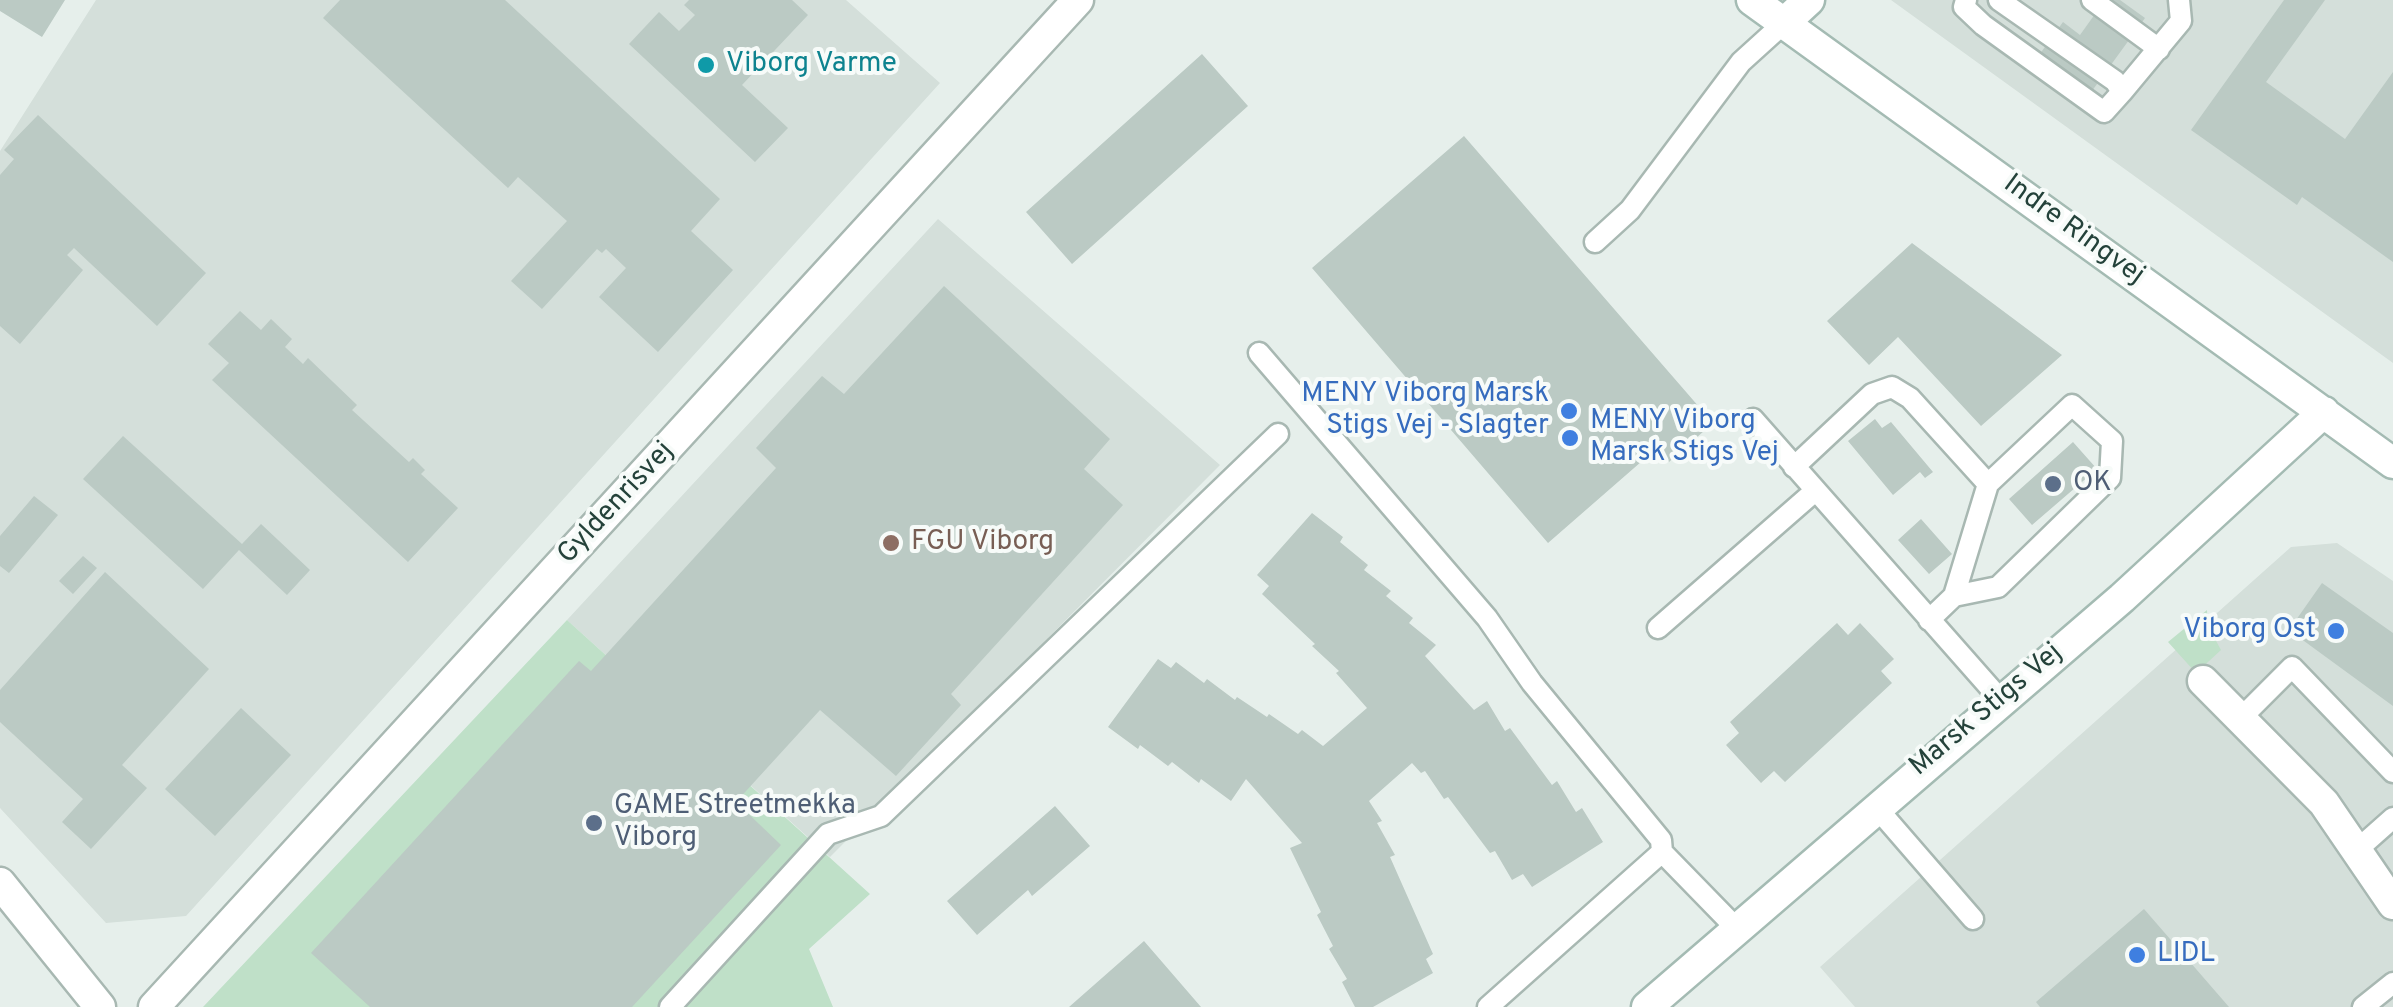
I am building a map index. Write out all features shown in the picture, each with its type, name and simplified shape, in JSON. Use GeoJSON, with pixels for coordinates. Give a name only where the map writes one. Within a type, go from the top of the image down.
{"type":"FeatureCollection","features":[{"type":"Feature","properties":{"kind":"street","name":"Gyldenrisvej"},"geometry":{"type":"LineString","coordinates":[[154,1007],[1078,0]]}},
{"type":"Feature","properties":{"kind":"street","name":"Indre Ringvej"},"geometry":{"type":"LineString","coordinates":[[1752,0],[2393,462]]}},
{"type":"Feature","properties":{"kind":"street"},"geometry":{"type":"LineString","coordinates":[[1784,23],[1809,0]]}},
{"type":"Feature","properties":{"kind":"street","name":"Marsk Stigs Vej"},"geometry":{"type":"LineString","coordinates":[[1647,1007],[2000,699],[2122,598],[2324,412]]}},
{"type":"Feature","properties":{"kind":"street"},"geometry":{"type":"LineString","coordinates":[[2204,681],[2324,804],[2393,904]]}},
{"type":"Feature","properties":{"kind":"street"},"geometry":{"type":"LineString","coordinates":[[0,882],[100,1007]]}},
{"type":"Feature","properties":{"kind":"lane"},"geometry":{"type":"LineString","coordinates":[[1966,0],[1964,7],[1983,25],[2104,112],[2181,21],[2178,0]]}},
{"type":"Feature","properties":{"kind":"lane"},"geometry":{"type":"LineString","coordinates":[[1998,0],[2115,80],[2122,92]]}},
{"type":"Feature","properties":{"kind":"lane"},"geometry":{"type":"LineString","coordinates":[[2092,0],[2160,49]]}},
{"type":"Feature","properties":{"kind":"lane"},"geometry":{"type":"LineString","coordinates":[[1595,242],[1630,210],[1741,62],[1784,23]]}},
{"type":"Feature","properties":{"kind":"lane"},"geometry":{"type":"LineString","coordinates":[[1259,354],[1487,618],[1532,683],[1661,840],[1662,852],[1737,929]]}},
{"type":"Feature","properties":{"kind":"lane"},"geometry":{"type":"LineString","coordinates":[[1794,468],[1872,394],[1892,386],[1910,398],[1988,484]]}},
{"type":"Feature","properties":{"kind":"lane"},"geometry":{"type":"LineString","coordinates":[[1929,620],[1954,596],[1988,484],[2072,406],[2112,441],[2110,478],[1998,587],[1954,596]]}},
{"type":"Feature","properties":{"kind":"lane"},"geometry":{"type":"LineString","coordinates":[[1753,419],[2000,699]]}},
{"type":"Feature","properties":{"kind":"lane"},"geometry":{"type":"LineString","coordinates":[[670,1007],[828,834],[881,816],[1278,434]]}},
{"type":"Feature","properties":{"kind":"lane"},"geometry":{"type":"LineString","coordinates":[[1658,628],[1815,491]]}},
{"type":"Feature","properties":{"kind":"lane"},"geometry":{"type":"LineString","coordinates":[[2241,718],[2292,667],[2393,772]]}},
{"type":"Feature","properties":{"kind":"lane"},"geometry":{"type":"LineString","coordinates":[[1876,808],[1973,919]]}},
{"type":"Feature","properties":{"kind":"lane"},"geometry":{"type":"LineString","coordinates":[[2358,850],[2393,818]]}},
{"type":"Feature","properties":{"kind":"lane"},"geometry":{"type":"LineString","coordinates":[[1488,1007],[1662,852]]}},
{"type":"Feature","properties":{"kind":"lane"},"geometry":{"type":"LineString","coordinates":[[2363,1007],[2393,983]]}},
{"type":"Feature","properties":{"kind":"shaded area"},"geometry":{"type":"Polygon","coordinates":[[[96,0],[846,0],[940,83],[186,916],[106,923],[0,808],[0,151],[96,0]]]}},
{"type":"Feature","properties":{"kind":"shaded area"},"geometry":{"type":"Polygon","coordinates":[[[1891,0],[2393,0],[2393,363],[1891,0]]]}},
{"type":"Feature","properties":{"kind":"shaded area","name":"FGU Viborg"},"geometry":{"type":"Polygon","coordinates":[[[938,219],[1220,465],[830,857],[567,620],[938,219]]]}},
{"type":"Feature","properties":{"kind":"shaded area"},"geometry":{"type":"Polygon","coordinates":[[[2337,543],[2393,581],[2393,1007],[1855,1007],[1820,967],[2291,547],[2337,543]]]}},
{"type":"Feature","properties":{"kind":"green space"},"geometry":{"type":"Polygon","coordinates":[[[2207,610],[2208,626],[2221,650],[2196,673],[2168,642],[2207,610]]]}},
{"type":"Feature","properties":{"kind":"green space","name":"GAME Streetmekka Viborg"},"geometry":{"type":"Polygon","coordinates":[[[567,620],[870,894],[809,949],[833,1007],[203,1007],[567,620]]]}},
{"type":"Feature","properties":{"kind":"building"},"geometry":{"type":"Polygon","coordinates":[[[0,0],[65,0],[42,37],[0,11],[0,0]]]}},
{"type":"Feature","properties":{"kind":"building"},"geometry":{"type":"Polygon","coordinates":[[[340,0],[505,0],[720,199],[691,231],[733,270],[658,352],[599,297],[626,268],[606,249],[602,253],[597,249],[542,309],[511,281],[567,221],[518,177],[508,188],[323,18],[340,0]]]}},
{"type":"Feature","properties":{"kind":"building","name":"Viborg Varme"},"geometry":{"type":"Polygon","coordinates":[[[689,0],[792,0],[808,15],[742,85],[788,128],[755,162],[629,44],[659,12],[679,31],[695,15],[684,5],[689,0]]]}},
{"type":"Feature","properties":{"kind":"building"},"geometry":{"type":"Polygon","coordinates":[[[2105,0],[2120,0],[2145,18],[2081,106],[2029,69],[2063,22],[2080,35],[2105,0]]]}},
{"type":"Feature","properties":{"kind":"building"},"geometry":{"type":"Polygon","coordinates":[[[2284,0],[2325,0],[2266,82],[2345,139],[2393,72],[2393,262],[2302,197],[2297,205],[2191,130],[2284,0]]]}},
{"type":"Feature","properties":{"kind":"building"},"geometry":{"type":"Polygon","coordinates":[[[1202,54],[1248,106],[1072,264],[1026,212],[1202,54]]]}},
{"type":"Feature","properties":{"kind":"building"},"geometry":{"type":"Polygon","coordinates":[[[38,115],[206,273],[157,326],[74,248],[67,255],[83,270],[20,344],[0,326],[0,175],[14,159],[4,150],[38,115]]]}},
{"type":"Feature","properties":{"kind":"building"},"geometry":{"type":"Polygon","coordinates":[[[1464,136],[1713,423],[1669,462],[1657,448],[1548,543],[1312,268],[1464,136]]]}},
{"type":"Feature","properties":{"kind":"building"},"geometry":{"type":"Polygon","coordinates":[[[1912,243],[2062,355],[1981,426],[1898,337],[1869,365],[1827,321],[1912,243]]]}},
{"type":"Feature","properties":{"kind":"building"},"geometry":{"type":"Polygon","coordinates":[[[944,286],[1110,439],[1084,469],[1123,505],[951,694],[961,705],[896,776],[820,710],[736,802],[781,845],[632,1007],[370,1007],[311,953],[579,661],[591,671],[776,468],[756,448],[822,376],[844,394],[944,286]]]}},
{"type":"Feature","properties":{"kind":"building"},"geometry":{"type":"Polygon","coordinates":[[[240,311],[261,330],[271,319],[292,339],[285,347],[303,364],[308,358],[357,405],[352,410],[409,462],[413,458],[425,470],[421,474],[458,508],[408,562],[212,380],[229,363],[208,344],[240,311]]]}},
{"type":"Feature","properties":{"kind":"building"},"geometry":{"type":"Polygon","coordinates":[[[1875,419],[1882,428],[1891,422],[1933,472],[1925,478],[1920,472],[1893,495],[1848,441],[1875,419]]]}},
{"type":"Feature","properties":{"kind":"building"},"geometry":{"type":"Polygon","coordinates":[[[123,436],[242,544],[261,524],[310,570],[287,595],[239,550],[203,589],[83,479],[123,436]]]}},
{"type":"Feature","properties":{"kind":"building","name":"OK"},"geometry":{"type":"Polygon","coordinates":[[[2073,442],[2097,469],[2032,525],[2009,499],[2073,442]]]}},
{"type":"Feature","properties":{"kind":"building"},"geometry":{"type":"Polygon","coordinates":[[[34,496],[58,515],[9,573],[0,566],[0,536],[34,496]]]}},
{"type":"Feature","properties":{"kind":"building"},"geometry":{"type":"Polygon","coordinates":[[[1312,513],[1343,537],[1340,542],[1368,565],[1364,570],[1391,591],[1386,596],[1413,618],[1409,623],[1436,645],[1425,656],[1474,710],[1487,701],[1505,731],[1510,728],[1552,785],[1557,781],[1576,812],[1582,808],[1603,842],[1532,887],[1523,874],[1512,880],[1495,851],[1490,853],[1448,797],[1444,799],[1425,771],[1421,773],[1412,763],[1369,801],[1382,821],[1377,823],[1395,855],[1390,857],[1433,954],[1426,959],[1433,973],[1373,1007],[1355,1007],[1342,982],[1347,979],[1329,949],[1333,946],[1317,915],[1321,912],[1290,848],[1302,843],[1246,779],[1231,801],[1172,762],[1168,766],[1140,745],[1138,749],[1108,727],[1158,659],[1171,668],[1176,662],[1204,683],[1207,679],[1235,700],[1237,697],[1267,717],[1269,714],[1298,734],[1302,730],[1323,746],[1367,708],[1336,673],[1339,671],[1312,646],[1315,644],[1262,594],[1269,586],[1257,575],[1312,513]]]}},
{"type":"Feature","properties":{"kind":"building"},"geometry":{"type":"Polygon","coordinates":[[[1921,519],[1952,554],[1929,574],[1898,540],[1921,519]]]}},
{"type":"Feature","properties":{"kind":"building"},"geometry":{"type":"Polygon","coordinates":[[[83,556],[97,568],[73,594],[59,581],[83,556]]]}},
{"type":"Feature","properties":{"kind":"building"},"geometry":{"type":"Polygon","coordinates":[[[105,572],[209,669],[122,765],[147,788],[91,849],[62,822],[83,799],[0,722],[0,690],[105,572]]]}},
{"type":"Feature","properties":{"kind":"building"},"geometry":{"type":"Polygon","coordinates":[[[2322,583],[2393,633],[2393,706],[2289,630],[2322,583]]]}},
{"type":"Feature","properties":{"kind":"building"},"geometry":{"type":"Polygon","coordinates":[[[1837,623],[1848,635],[1860,623],[1894,659],[1881,671],[1892,683],[1785,782],[1774,771],[1761,783],[1726,745],[1739,733],[1730,722],[1837,623]]]}},
{"type":"Feature","properties":{"kind":"building"},"geometry":{"type":"Polygon","coordinates":[[[241,708],[291,755],[215,836],[165,789],[241,708]]]}},
{"type":"Feature","properties":{"kind":"building"},"geometry":{"type":"Polygon","coordinates":[[[1055,806],[1090,846],[1032,896],[1028,890],[977,935],[947,901],[1055,806]]]}},
{"type":"Feature","properties":{"kind":"building","name":"LIDL"},"geometry":{"type":"Polygon","coordinates":[[[2144,909],[2229,1007],[2040,1007],[2036,1002],[2144,909]]]}},
{"type":"Feature","properties":{"kind":"building"},"geometry":{"type":"Polygon","coordinates":[[[1144,941],[1201,1007],[1069,1007],[1144,941]]]}},
{"type":"Feature","properties":{"kind":"place","name":"Viborg Varme"},"geometry":{"type":"Point","coordinates":[706,65]}},
{"type":"Feature","properties":{"kind":"place","name":"MENY Viborg Marsk Stigs Vej - Slagter"},"geometry":{"type":"Point","coordinates":[1569,411]}},
{"type":"Feature","properties":{"kind":"place","name":"MENY Viborg Marsk Stigs Vej"},"geometry":{"type":"Point","coordinates":[1570,438]}},
{"type":"Feature","properties":{"kind":"place","name":"OK"},"geometry":{"type":"Point","coordinates":[2053,484]}},
{"type":"Feature","properties":{"kind":"place","name":"FGU Viborg"},"geometry":{"type":"Point","coordinates":[891,543]}},
{"type":"Feature","properties":{"kind":"place","name":"Viborg Ost"},"geometry":{"type":"Point","coordinates":[2336,631]}},
{"type":"Feature","properties":{"kind":"place","name":"GAME Streetmekka Viborg"},"geometry":{"type":"Point","coordinates":[594,823]}},
{"type":"Feature","properties":{"kind":"place","name":"LIDL"},"geometry":{"type":"Point","coordinates":[2137,955]}}]}
